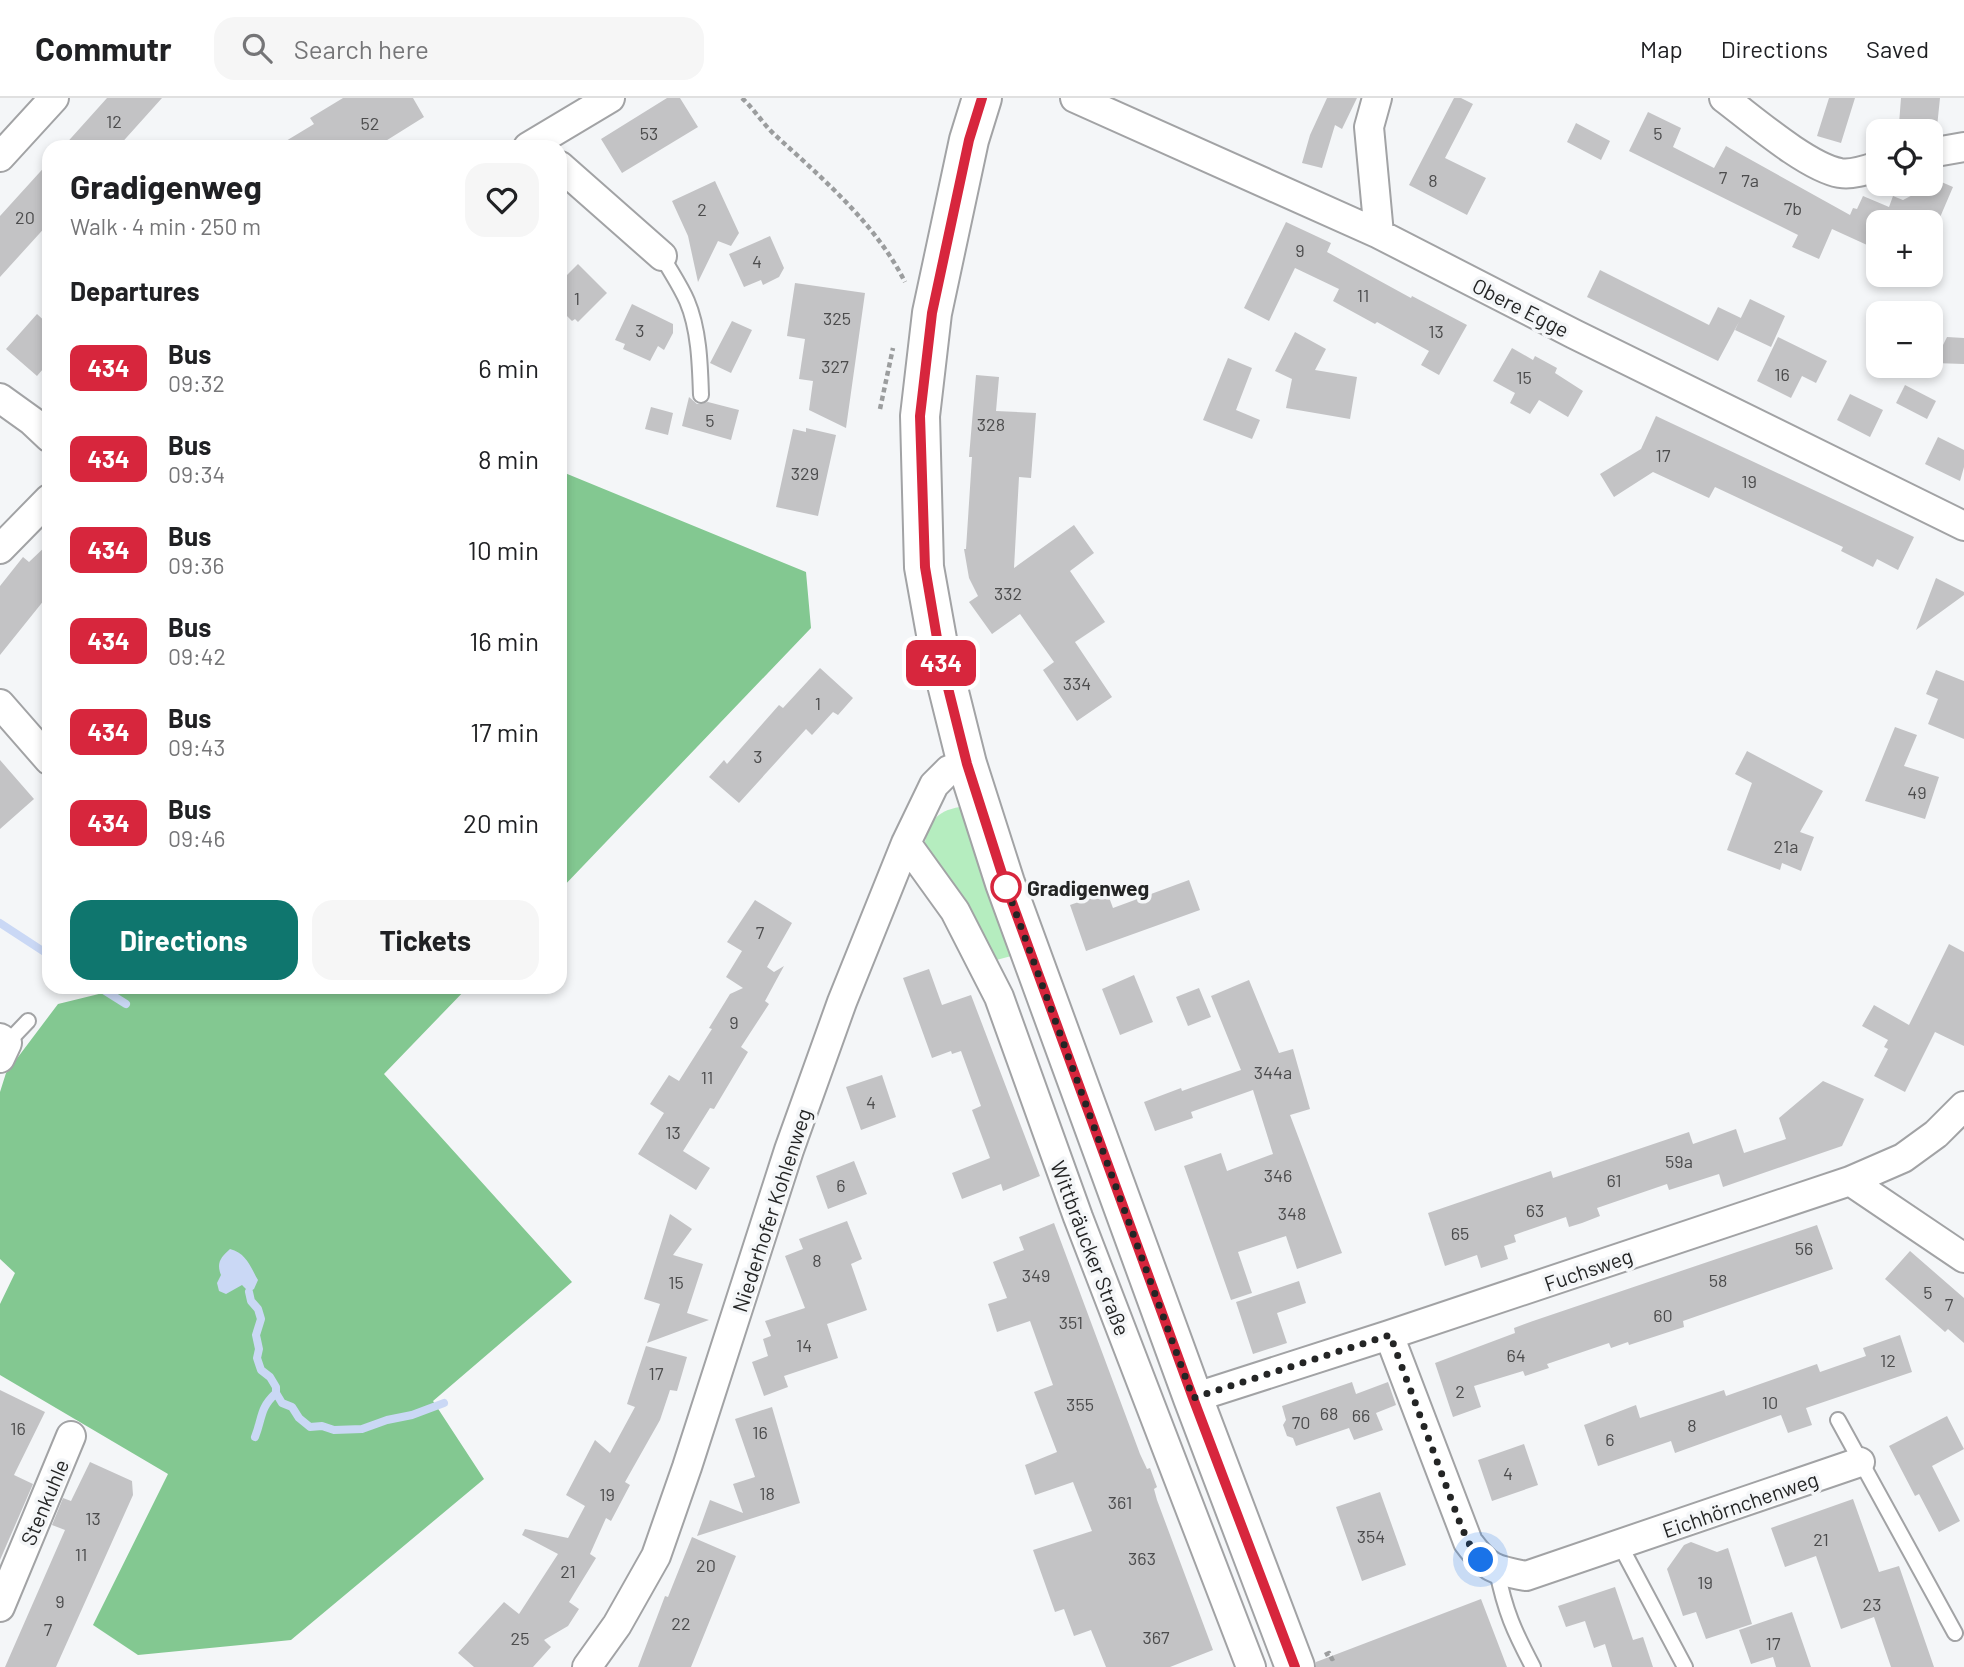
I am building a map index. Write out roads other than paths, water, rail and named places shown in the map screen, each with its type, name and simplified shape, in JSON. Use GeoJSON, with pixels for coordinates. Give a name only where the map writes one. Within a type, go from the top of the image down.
{"type":"FeatureCollection","features":[{"type":"Feature","properties":{"kind":"main road","name":"Wittbräucker Straße"},"geometry":{"type":"LineString","coordinates":[[982,98],[969,140],[932,313],[920,416],[925,567],[940,656],[967,764],[1013,907],[1193,1398],[1310,1661]]}},
{"type":"Feature","properties":{"kind":"street"},"geometry":{"type":"LineString","coordinates":[[0,157],[54,98]]}},
{"type":"Feature","properties":{"kind":"street"},"geometry":{"type":"LineString","coordinates":[[544,140],[610,98]]}},
{"type":"Feature","properties":{"kind":"street","name":"Obere Egge"},"geometry":{"type":"LineString","coordinates":[[1075,98],[1378,234],[1964,526]]}},
{"type":"Feature","properties":{"kind":"street"},"geometry":{"type":"LineString","coordinates":[[1377,98],[1369,127],[1378,234]]}},
{"type":"Feature","properties":{"kind":"street"},"geometry":{"type":"LineString","coordinates":[[1724,98],[1800,154],[1829,169],[1850,173],[1866,169]]}},
{"type":"Feature","properties":{"kind":"street"},"geometry":{"type":"LineString","coordinates":[[1943,151],[1964,147]]}},
{"type":"Feature","properties":{"kind":"street"},"geometry":{"type":"LineString","coordinates":[[567,172],[663,256]]}},
{"type":"Feature","properties":{"kind":"street"},"geometry":{"type":"LineString","coordinates":[[0,398],[42,430]]}},
{"type":"Feature","properties":{"kind":"street"},"geometry":{"type":"LineString","coordinates":[[0,549],[42,506]]}},
{"type":"Feature","properties":{"kind":"street"},"geometry":{"type":"LineString","coordinates":[[0,704],[42,752]]}},
{"type":"Feature","properties":{"kind":"street","name":"Niederhofer Kohlenweg"},"geometry":{"type":"LineString","coordinates":[[587,1667],[617,1625],[656,1556],[789,1150],[842,1002],[906,842],[934,785],[949,770],[967,764]]}},
{"type":"Feature","properties":{"kind":"street","name":"Wittbräucker Straße"},"geometry":{"type":"LineString","coordinates":[[906,842],[955,911],[999,997],[1078,1217],[1251,1667]]}},
{"type":"Feature","properties":{"kind":"street","name":"Fuchsweg"},"geometry":{"type":"LineString","coordinates":[[1193,1398],[1850,1181],[1903,1158],[1936,1134],[1964,1106]]}},
{"type":"Feature","properties":{"kind":"street"},"geometry":{"type":"LineString","coordinates":[[1850,1181],[1964,1258]]}},
{"type":"Feature","properties":{"kind":"street"},"geometry":{"type":"LineString","coordinates":[[1390,1335],[1468,1542],[1481,1560],[1497,1571]]}},
{"type":"Feature","properties":{"kind":"street","name":"Stenkuhle"},"geometry":{"type":"LineString","coordinates":[[0,1607],[71,1436]]}},
{"type":"Feature","properties":{"kind":"street","name":"Eichhörnchenweg"},"geometry":{"type":"LineString","coordinates":[[1497,1571],[1526,1576],[1860,1462]]}},
{"type":"Feature","properties":{"kind":"lane"},"geometry":{"type":"LineString","coordinates":[[663,256],[687,300],[691,314],[700,365],[701,395]]}},
{"type":"Feature","properties":{"kind":"lane"},"geometry":{"type":"LineString","coordinates":[[2,1046],[28,1021]]}},
{"type":"Feature","properties":{"kind":"lane"},"geometry":{"type":"LineString","coordinates":[[1839,1420],[1955,1633]]}},
{"type":"Feature","properties":{"kind":"lane"},"geometry":{"type":"LineString","coordinates":[[1620,1545],[1685,1667]]}},
{"type":"Feature","properties":{"kind":"lane"},"geometry":{"type":"LineString","coordinates":[[1497,1571],[1504,1605],[1515,1634],[1533,1667]]}},
{"type":"Feature","properties":{"kind":"water"},"geometry":{"type":"Polygon","coordinates":[[[230,1249],[244,1257],[258,1280],[254,1289],[249,1292],[242,1285],[226,1294],[219,1291],[219,1264],[230,1249]]]}},
{"type":"Feature","properties":{"kind":"waterway"},"geometry":{"type":"LineString","coordinates":[[0,923],[42,950]]}},
{"type":"Feature","properties":{"kind":"waterway"},"geometry":{"type":"LineString","coordinates":[[110,994],[126,1004]]}},
{"type":"Feature","properties":{"kind":"waterway"},"geometry":{"type":"LineString","coordinates":[[249,1292],[261,1319],[256,1335],[259,1349],[257,1358],[261,1370],[270,1377],[282,1403],[292,1407],[299,1418],[310,1427],[362,1429],[444,1403]]}},
{"type":"Feature","properties":{"kind":"waterway"},"geometry":{"type":"LineString","coordinates":[[255,1437],[264,1409],[276,1393]]}},
{"type":"Feature","properties":{"kind":"place","name":"Gradigenweg"},"geometry":{"type":"Point","coordinates":[1006,887]}}]}
